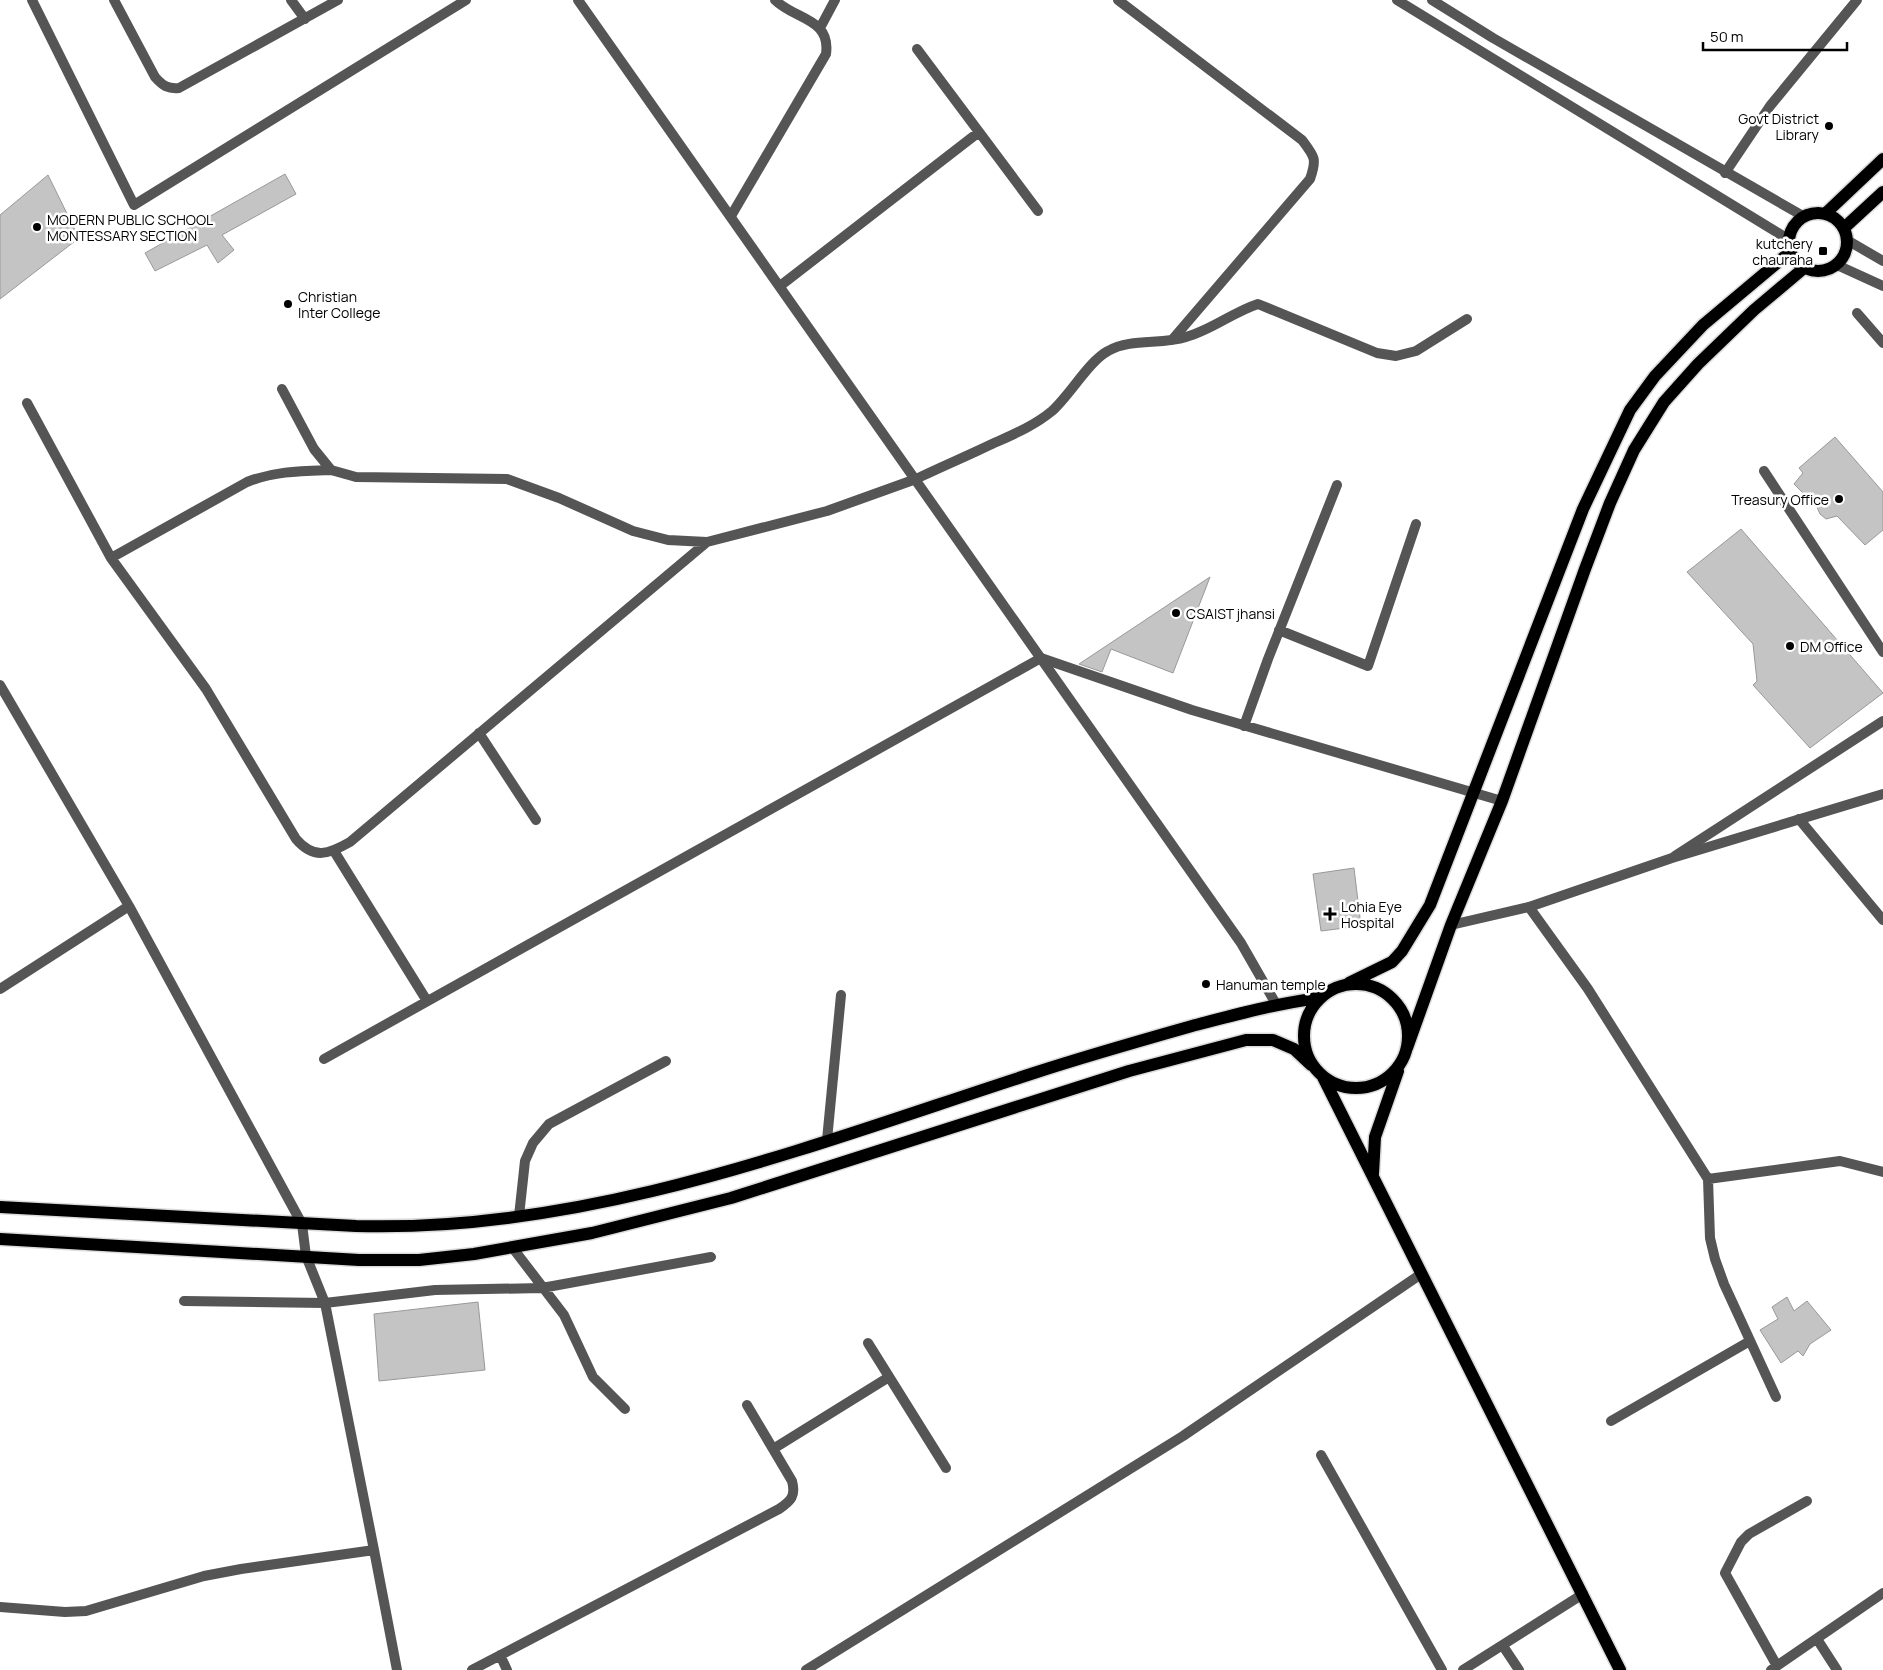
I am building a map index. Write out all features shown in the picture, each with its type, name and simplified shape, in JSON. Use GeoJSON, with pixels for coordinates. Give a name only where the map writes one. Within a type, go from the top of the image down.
{"type":"FeatureCollection","features":[{"type":"Feature","properties":{"kind":"main road"},"geometry":{"type":"LineString","coordinates":[[1826,213],[1883,159]]}},
{"type":"Feature","properties":{"kind":"main road"},"geometry":{"type":"LineString","coordinates":[[1846,234],[1837,219],[1826,213],[1814,212],[1803,216],[1793,226],[1788,239],[1790,252],[1795,262],[1804,268],[1815,271],[1826,270],[1837,265],[1843,258],[1846,234],[1883,192]]}},
{"type":"Feature","properties":{"kind":"main road"},"geometry":{"type":"LineString","coordinates":[[0,1207],[302,1224],[411,1228],[481,1222],[592,1204],[725,1173],[1108,1049],[1276,1004],[1318,998],[1392,962],[1411,937],[1430,905],[1583,509],[1630,410],[1654,376],[1703,325],[1790,252]]}},
{"type":"Feature","properties":{"kind":"main road"},"geometry":{"type":"LineString","coordinates":[[1373,1174],[1375,1137],[1400,1064],[1451,925],[1502,801],[1610,503],[1634,450],[1664,402],[1698,364],[1754,310],[1804,268]]}},
{"type":"Feature","properties":{"kind":"main road"},"geometry":{"type":"LineString","coordinates":[[1349,983],[1374,987],[1396,1000],[1404,1015],[1408,1031],[1407,1048]]}},
{"type":"Feature","properties":{"kind":"main road"},"geometry":{"type":"LineString","coordinates":[[1311,1065],[1304,1048],[1303,1030],[1308,1013],[1318,998]]}},
{"type":"Feature","properties":{"kind":"main road"},"geometry":{"type":"LineString","coordinates":[[0,1239],[358,1260],[419,1260],[474,1254],[592,1233],[732,1198],[1129,1071],[1246,1040],[1273,1040],[1294,1049],[1323,1077],[1339,1086],[1357,1089],[1374,1085],[1389,1077],[1400,1064]]}},
{"type":"Feature","properties":{"kind":"main road"},"geometry":{"type":"LineString","coordinates":[[1323,1077],[1620,1670]]}},
{"type":"Feature","properties":{"kind":"street"},"geometry":{"type":"LineString","coordinates":[[32,0],[134,205],[454,3],[466,0]]}},
{"type":"Feature","properties":{"kind":"street"},"geometry":{"type":"LineString","coordinates":[[114,0],[156,77],[162,85],[170,89],[179,88],[338,0]]}},
{"type":"Feature","properties":{"kind":"street"},"geometry":{"type":"LineString","coordinates":[[291,0],[304,18]]}},
{"type":"Feature","properties":{"kind":"street"},"geometry":{"type":"LineString","coordinates":[[578,0],[916,478],[1241,943],[1276,1004]]}},
{"type":"Feature","properties":{"kind":"street"},"geometry":{"type":"LineString","coordinates":[[731,216],[826,54],[826,35],[820,28],[775,0]]}},
{"type":"Feature","properties":{"kind":"street"},"geometry":{"type":"LineString","coordinates":[[820,28],[835,0]]}},
{"type":"Feature","properties":{"kind":"street"},"geometry":{"type":"LineString","coordinates":[[1118,0],[1302,140],[1314,155],[1315,165],[1310,179],[1172,340]]}},
{"type":"Feature","properties":{"kind":"street"},"geometry":{"type":"LineString","coordinates":[[1397,0],[1788,239]]}},
{"type":"Feature","properties":{"kind":"street"},"geometry":{"type":"LineString","coordinates":[[1432,0],[1493,38],[1725,174],[1803,216]]}},
{"type":"Feature","properties":{"kind":"street"},"geometry":{"type":"LineString","coordinates":[[1725,174],[1770,106],[1857,0]]}},
{"type":"Feature","properties":{"kind":"street"},"geometry":{"type":"LineString","coordinates":[[917,49],[1038,211]]}},
{"type":"Feature","properties":{"kind":"street"},"geometry":{"type":"LineString","coordinates":[[780,286],[979,132]]}},
{"type":"Feature","properties":{"kind":"street"},"geometry":{"type":"LineString","coordinates":[[1846,234],[1883,261]]}},
{"type":"Feature","properties":{"kind":"street"},"geometry":{"type":"LineString","coordinates":[[1837,265],[1883,286]]}},
{"type":"Feature","properties":{"kind":"street"},"geometry":{"type":"LineString","coordinates":[[111,558],[260,477],[285,471],[331,470],[356,477],[507,479],[559,498],[633,531],[668,540],[707,542],[827,511],[916,478],[1025,429],[1044,417],[1070,393],[1097,359],[1108,351],[1123,346],[1172,340],[1199,333],[1244,308],[1258,304],[1377,353],[1396,356],[1416,351],[1467,319]]}},
{"type":"Feature","properties":{"kind":"street"},"geometry":{"type":"LineString","coordinates":[[1857,313],[1883,343]]}},
{"type":"Feature","properties":{"kind":"street"},"geometry":{"type":"LineString","coordinates":[[282,389],[314,449],[331,470]]}},
{"type":"Feature","properties":{"kind":"street"},"geometry":{"type":"LineString","coordinates":[[28,404],[111,558],[206,689],[296,839],[305,850],[315,853],[334,851],[350,842],[707,542]]}},
{"type":"Feature","properties":{"kind":"street"},"geometry":{"type":"LineString","coordinates":[[1764,472],[1883,652]]}},
{"type":"Feature","properties":{"kind":"street"},"geometry":{"type":"LineString","coordinates":[[1244,726],[1337,485]]}},
{"type":"Feature","properties":{"kind":"street"},"geometry":{"type":"LineString","coordinates":[[1280,630],[1368,666],[1416,524]]}},
{"type":"Feature","properties":{"kind":"street"},"geometry":{"type":"LineString","coordinates":[[324,1059],[1041,658],[1244,726],[1502,801]]}},
{"type":"Feature","properties":{"kind":"street"},"geometry":{"type":"LineString","coordinates":[[0,684],[129,906],[302,1224],[306,1256],[325,1303],[397,1670]]}},
{"type":"Feature","properties":{"kind":"street"},"geometry":{"type":"LineString","coordinates":[[1672,858],[1883,721]]}},
{"type":"Feature","properties":{"kind":"street"},"geometry":{"type":"LineString","coordinates":[[479,734],[536,820]]}},
{"type":"Feature","properties":{"kind":"street"},"geometry":{"type":"LineString","coordinates":[[1451,925],[1529,907],[1672,858],[1883,794]]}},
{"type":"Feature","properties":{"kind":"street"},"geometry":{"type":"LineString","coordinates":[[1799,819],[1883,920]]}},
{"type":"Feature","properties":{"kind":"street"},"geometry":{"type":"LineString","coordinates":[[334,851],[427,1001]]}},
{"type":"Feature","properties":{"kind":"street"},"geometry":{"type":"LineString","coordinates":[[0,988],[129,906]]}},
{"type":"Feature","properties":{"kind":"street"},"geometry":{"type":"LineString","coordinates":[[1529,907],[1588,989],[1708,1179],[1710,1238],[1715,1259],[1724,1284],[1776,1396]]}},
{"type":"Feature","properties":{"kind":"street"},"geometry":{"type":"LineString","coordinates":[[828,1140],[841,995]]}},
{"type":"Feature","properties":{"kind":"street"},"geometry":{"type":"LineString","coordinates":[[519,1216],[525,1161],[533,1143],[549,1124],[666,1061]]}},
{"type":"Feature","properties":{"kind":"street"},"geometry":{"type":"LineString","coordinates":[[1708,1179],[1840,1162],[1883,1172]]}},
{"type":"Feature","properties":{"kind":"street"},"geometry":{"type":"LineString","coordinates":[[512,1247],[564,1315],[593,1377],[625,1408]]}},
{"type":"Feature","properties":{"kind":"street"},"geometry":{"type":"LineString","coordinates":[[184,1301],[325,1303],[435,1290],[542,1288],[711,1257]]}},
{"type":"Feature","properties":{"kind":"street"},"geometry":{"type":"LineString","coordinates":[[806,1670],[1183,1436],[1421,1274]]}},
{"type":"Feature","properties":{"kind":"street"},"geometry":{"type":"LineString","coordinates":[[1610,1421],[1750,1341]]}},
{"type":"Feature","properties":{"kind":"street"},"geometry":{"type":"LineString","coordinates":[[868,1343],[946,1468]]}},
{"type":"Feature","properties":{"kind":"street"},"geometry":{"type":"LineString","coordinates":[[773,1449],[889,1378]]}},
{"type":"Feature","properties":{"kind":"street"},"geometry":{"type":"LineString","coordinates":[[472,1670],[790,1501],[795,1492],[792,1481],[747,1406]]}},
{"type":"Feature","properties":{"kind":"street"},"geometry":{"type":"LineString","coordinates":[[1321,1456],[1442,1670]]}},
{"type":"Feature","properties":{"kind":"street"},"geometry":{"type":"LineString","coordinates":[[1807,1501],[1749,1534],[1741,1542],[1725,1573],[1774,1668],[1883,1593]]}},
{"type":"Feature","properties":{"kind":"street"},"geometry":{"type":"LineString","coordinates":[[0,1607],[65,1612],[86,1610],[204,1576],[241,1568],[374,1550]]}},
{"type":"Feature","properties":{"kind":"street"},"geometry":{"type":"LineString","coordinates":[[1463,1670],[1583,1594]]}},
{"type":"Feature","properties":{"kind":"street"},"geometry":{"type":"LineString","coordinates":[[1816,1638],[1837,1670]]}},
{"type":"Feature","properties":{"kind":"street"},"geometry":{"type":"LineString","coordinates":[[1502,1646],[1519,1670]]}},
{"type":"Feature","properties":{"kind":"street"},"geometry":{"type":"LineString","coordinates":[[500,1655],[507,1670]]}},
{"type":"Feature","properties":{"kind":"building"},"geometry":{"type":"Polygon","coordinates":[[[285,174],[296,194],[222,235],[234,250],[218,263],[207,245],[155,271],[145,253],[285,174]]]}},
{"type":"Feature","properties":{"kind":"building","name":"MODERN PUBLIC SCHOOL MONTESSARY SECTION"},"geometry":{"type":"Polygon","coordinates":[[[48,175],[79,238],[0,299],[0,215],[48,175]]]}},
{"type":"Feature","properties":{"kind":"building"},"geometry":{"type":"Polygon","coordinates":[[[1835,437],[1883,492],[1883,530],[1865,545],[1837,516],[1826,519],[1820,514],[1817,507],[1794,484],[1803,473],[1799,468],[1835,437]]]}},
{"type":"Feature","properties":{"kind":"building"},"geometry":{"type":"Polygon","coordinates":[[[1741,529],[1883,693],[1810,748],[1753,685],[1757,681],[1753,644],[1687,572],[1741,529]]]}},
{"type":"Feature","properties":{"kind":"building","name":"CSAIST jhansi"},"geometry":{"type":"Polygon","coordinates":[[[1210,577],[1173,673],[1111,649],[1102,672],[1079,664],[1210,577]]]}},
{"type":"Feature","properties":{"kind":"building"},"geometry":{"type":"Polygon","coordinates":[[[1354,868],[1361,926],[1321,931],[1313,874],[1354,868]]]}},
{"type":"Feature","properties":{"kind":"building"},"geometry":{"type":"Polygon","coordinates":[[[1787,1297],[1794,1311],[1807,1301],[1831,1330],[1810,1344],[1803,1356],[1798,1351],[1781,1363],[1760,1330],[1778,1319],[1772,1307],[1787,1297]]]}},
{"type":"Feature","properties":{"kind":"building"},"geometry":{"type":"Polygon","coordinates":[[[478,1302],[485,1370],[379,1381],[374,1314],[478,1302]]]}},
{"type":"Feature","properties":{"kind":"place","name":"Govt District Library"},"geometry":{"type":"Point","coordinates":[1829,126]}},
{"type":"Feature","properties":{"kind":"place","name":"MODERN PUBLIC SCHOOL MONTESSARY SECTION"},"geometry":{"type":"Point","coordinates":[37,227]}},
{"type":"Feature","properties":{"kind":"place","name":"kutchery chauraha"},"geometry":{"type":"Point","coordinates":[1823,251]}},
{"type":"Feature","properties":{"kind":"place","name":"Christian Inter College"},"geometry":{"type":"Point","coordinates":[288,304]}},
{"type":"Feature","properties":{"kind":"place","name":"Treasury Office"},"geometry":{"type":"Point","coordinates":[1839,499]}},
{"type":"Feature","properties":{"kind":"place","name":"CSAIST jhansi"},"geometry":{"type":"Point","coordinates":[1176,613]}},
{"type":"Feature","properties":{"kind":"place","name":"DM Office"},"geometry":{"type":"Point","coordinates":[1790,646]}},
{"type":"Feature","properties":{"kind":"place","name":"Lohia Eye Hospital"},"geometry":{"type":"Point","coordinates":[1330,914]}},
{"type":"Feature","properties":{"kind":"place","name":"Hanuman temple"},"geometry":{"type":"Point","coordinates":[1206,984]}}]}
